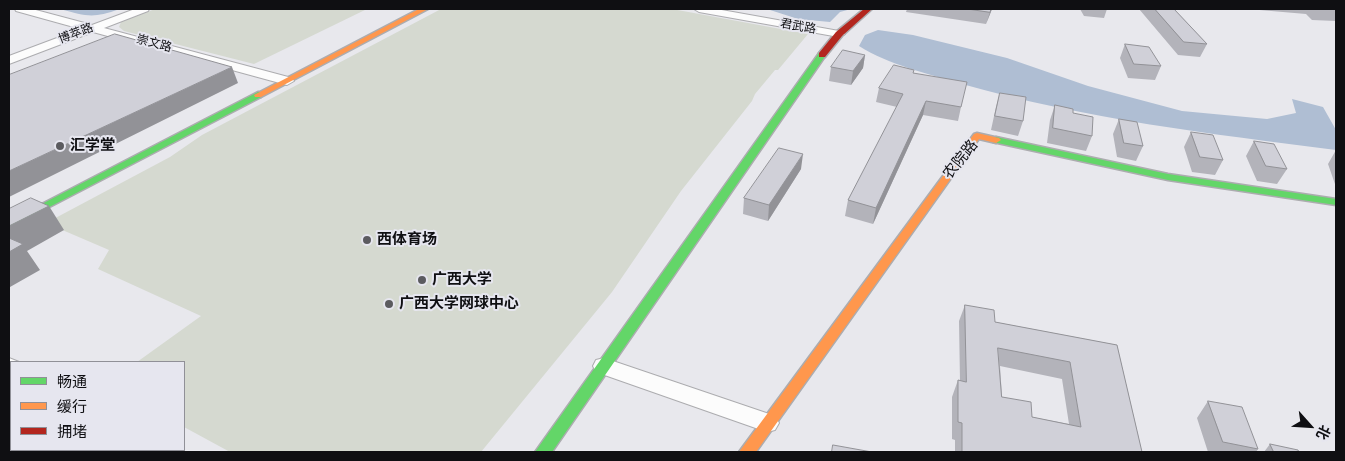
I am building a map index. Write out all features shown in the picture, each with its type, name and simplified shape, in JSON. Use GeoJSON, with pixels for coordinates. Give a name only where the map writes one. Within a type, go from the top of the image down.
{"type":"FeatureCollection","features":[{"type":"Feature","properties":{"kind":"street","name":"崇文路"},"geometry":{"type":"LineString","coordinates":[[20,9],[287,81]]}},
{"type":"Feature","properties":{"kind":"street","name":"博萃路"},"geometry":{"type":"LineString","coordinates":[[9,60],[144,9]]}},
{"type":"Feature","properties":{"kind":"street"},"geometry":{"type":"LineString","coordinates":[[9,225],[424,9]]}},
{"type":"Feature","properties":{"kind":"street","name":"君武路"},"geometry":{"type":"LineString","coordinates":[[699,9],[839,34]]}},
{"type":"Feature","properties":{"kind":"street"},"geometry":{"type":"LineString","coordinates":[[543,452],[839,34],[868,9]]}},
{"type":"Feature","properties":{"kind":"street","name":"农院路"},"geometry":{"type":"LineString","coordinates":[[748,452],[977,136],[1168,177],[1336,202]]}},
{"type":"Feature","properties":{"kind":"street"},"geometry":{"type":"LineString","coordinates":[[604,366],[768,423]]}},
{"type":"Feature","properties":{"kind":"shaded area"},"geometry":{"type":"Polygon","coordinates":[[[155,9],[367,9],[254,64],[124,31],[119,27],[121,22],[155,9]]]}},
{"type":"Feature","properties":{"kind":"shaded area","name":"西体育场"},"geometry":{"type":"Polygon","coordinates":[[[441,9],[672,9],[808,34],[755,94],[752,101],[681,191],[612,292],[481,452],[230,452],[185,428],[185,361],[138,361],[201,316],[98,269],[109,250],[46,223],[170,157],[202,135],[441,9]]]}},
{"type":"Feature","properties":{"kind":"water"},"geometry":{"type":"Polygon","coordinates":[[[59,9],[120,9],[90,15],[59,9]]]}},
{"type":"Feature","properties":{"kind":"water"},"geometry":{"type":"Polygon","coordinates":[[[767,9],[851,9],[840,12],[830,22],[798,19],[767,9]]]}},
{"type":"Feature","properties":{"kind":"water"},"geometry":{"type":"Polygon","coordinates":[[[878,30],[913,35],[1007,58],[1088,86],[1182,111],[1267,119],[1296,113],[1292,99],[1323,107],[1336,130],[1336,150],[1242,138],[1101,116],[1055,107],[962,84],[883,59],[859,46],[865,35],[878,30]]]}},
{"type":"Feature","properties":{"kind":"building"},"geometry":{"type":"Polygon","coordinates":[[[968,9],[991,9],[990,12],[968,9]]]}},
{"type":"Feature","properties":{"kind":"building"},"geometry":{"type":"Polygon","coordinates":[[[1155,9],[1174,9],[1207,44],[1184,42],[1155,9]]]}},
{"type":"Feature","properties":{"kind":"building","name":"汇学堂"},"geometry":{"type":"Polygon","coordinates":[[[115,34],[232,67],[9,171],[9,75],[115,34]]]}},
{"type":"Feature","properties":{"kind":"building"},"geometry":{"type":"Polygon","coordinates":[[[1125,44],[1149,47],[1161,66],[1134,64],[1125,44]]]}},
{"type":"Feature","properties":{"kind":"building"},"geometry":{"type":"Polygon","coordinates":[[[843,50],[865,55],[853,71],[831,67],[843,50]]]}},
{"type":"Feature","properties":{"kind":"building"},"geometry":{"type":"Polygon","coordinates":[[[894,65],[914,70],[913,73],[967,82],[961,107],[926,101],[876,208],[848,200],[903,94],[879,88],[894,65]]]}},
{"type":"Feature","properties":{"kind":"building"},"geometry":{"type":"Polygon","coordinates":[[[1000,93],[1026,97],[1023,121],[995,116],[1000,93]]]}},
{"type":"Feature","properties":{"kind":"building"},"geometry":{"type":"Polygon","coordinates":[[[1055,105],[1073,109],[1073,113],[1093,117],[1092,136],[1053,128],[1055,105]]]}},
{"type":"Feature","properties":{"kind":"building"},"geometry":{"type":"Polygon","coordinates":[[[1119,119],[1137,122],[1143,146],[1124,143],[1119,119]]]}},
{"type":"Feature","properties":{"kind":"building"},"geometry":{"type":"Polygon","coordinates":[[[1191,132],[1213,135],[1223,160],[1200,157],[1191,132]]]}},
{"type":"Feature","properties":{"kind":"building"},"geometry":{"type":"Polygon","coordinates":[[[1254,141],[1274,144],[1287,169],[1266,166],[1254,141]]]}},
{"type":"Feature","properties":{"kind":"building"},"geometry":{"type":"Polygon","coordinates":[[[779,148],[803,154],[769,205],[744,198],[779,148]]]}},
{"type":"Feature","properties":{"kind":"building"},"geometry":{"type":"Polygon","coordinates":[[[31,198],[49,206],[9,226],[9,209],[31,198]]]}},
{"type":"Feature","properties":{"kind":"building"},"geometry":{"type":"Polygon","coordinates":[[[9,238],[23,244],[9,252],[9,238]]]}},
{"type":"Feature","properties":{"kind":"building"},"geometry":{"type":"Polygon","coordinates":[[[965,305],[994,310],[995,322],[1117,345],[1142,452],[962,452],[962,423],[958,422],[958,380],[966,382],[965,305]],[[998,348],[1002,397],[1031,402],[1032,417],[1081,427],[1070,362],[998,348]]]}},
{"type":"Feature","properties":{"kind":"building"},"geometry":{"type":"Polygon","coordinates":[[[9,397],[10,451],[102,452],[9,452],[9,397]]]}},
{"type":"Feature","properties":{"kind":"building"},"geometry":{"type":"Polygon","coordinates":[[[1208,401],[1242,407],[1258,449],[1223,442],[1208,401]]]}},
{"type":"Feature","properties":{"kind":"building"},"geometry":{"type":"Polygon","coordinates":[[[1270,444],[1298,450],[1299,452],[1274,452],[1270,444]]]}},
{"type":"Feature","properties":{"kind":"building"},"geometry":{"type":"Polygon","coordinates":[[[833,445],[872,452],[832,452],[833,445]]]}},
{"type":"Feature","properties":{"kind":"traffic: fast"},"geometry":{"type":"LineString","coordinates":[[543,452],[822,55]]}},
{"type":"Feature","properties":{"kind":"traffic: fast"},"geometry":{"type":"LineString","coordinates":[[9,225],[258,95]]}},
{"type":"Feature","properties":{"kind":"traffic: fast"},"geometry":{"type":"LineString","coordinates":[[996,140],[1168,177],[1336,202]]}},
{"type":"Feature","properties":{"kind":"traffic: slow"},"geometry":{"type":"LineString","coordinates":[[258,95],[424,9]]}},
{"type":"Feature","properties":{"kind":"traffic: slow"},"geometry":{"type":"LineString","coordinates":[[747,452],[977,136],[996,140]]}},
{"type":"Feature","properties":{"kind":"traffic: jam"},"geometry":{"type":"LineString","coordinates":[[822,55],[839,34],[868,9]]}},
{"type":"Feature","properties":{"kind":"place","name":"汇学堂"},"geometry":{"type":"Point","coordinates":[60,146]}},
{"type":"Feature","properties":{"kind":"place","name":"西体育场"},"geometry":{"type":"Point","coordinates":[367,240]}},
{"type":"Feature","properties":{"kind":"place","name":"广西大学"},"geometry":{"type":"Point","coordinates":[422,280]}},
{"type":"Feature","properties":{"kind":"place","name":"广西大学网球中心"},"geometry":{"type":"Point","coordinates":[389,304]}}]}
